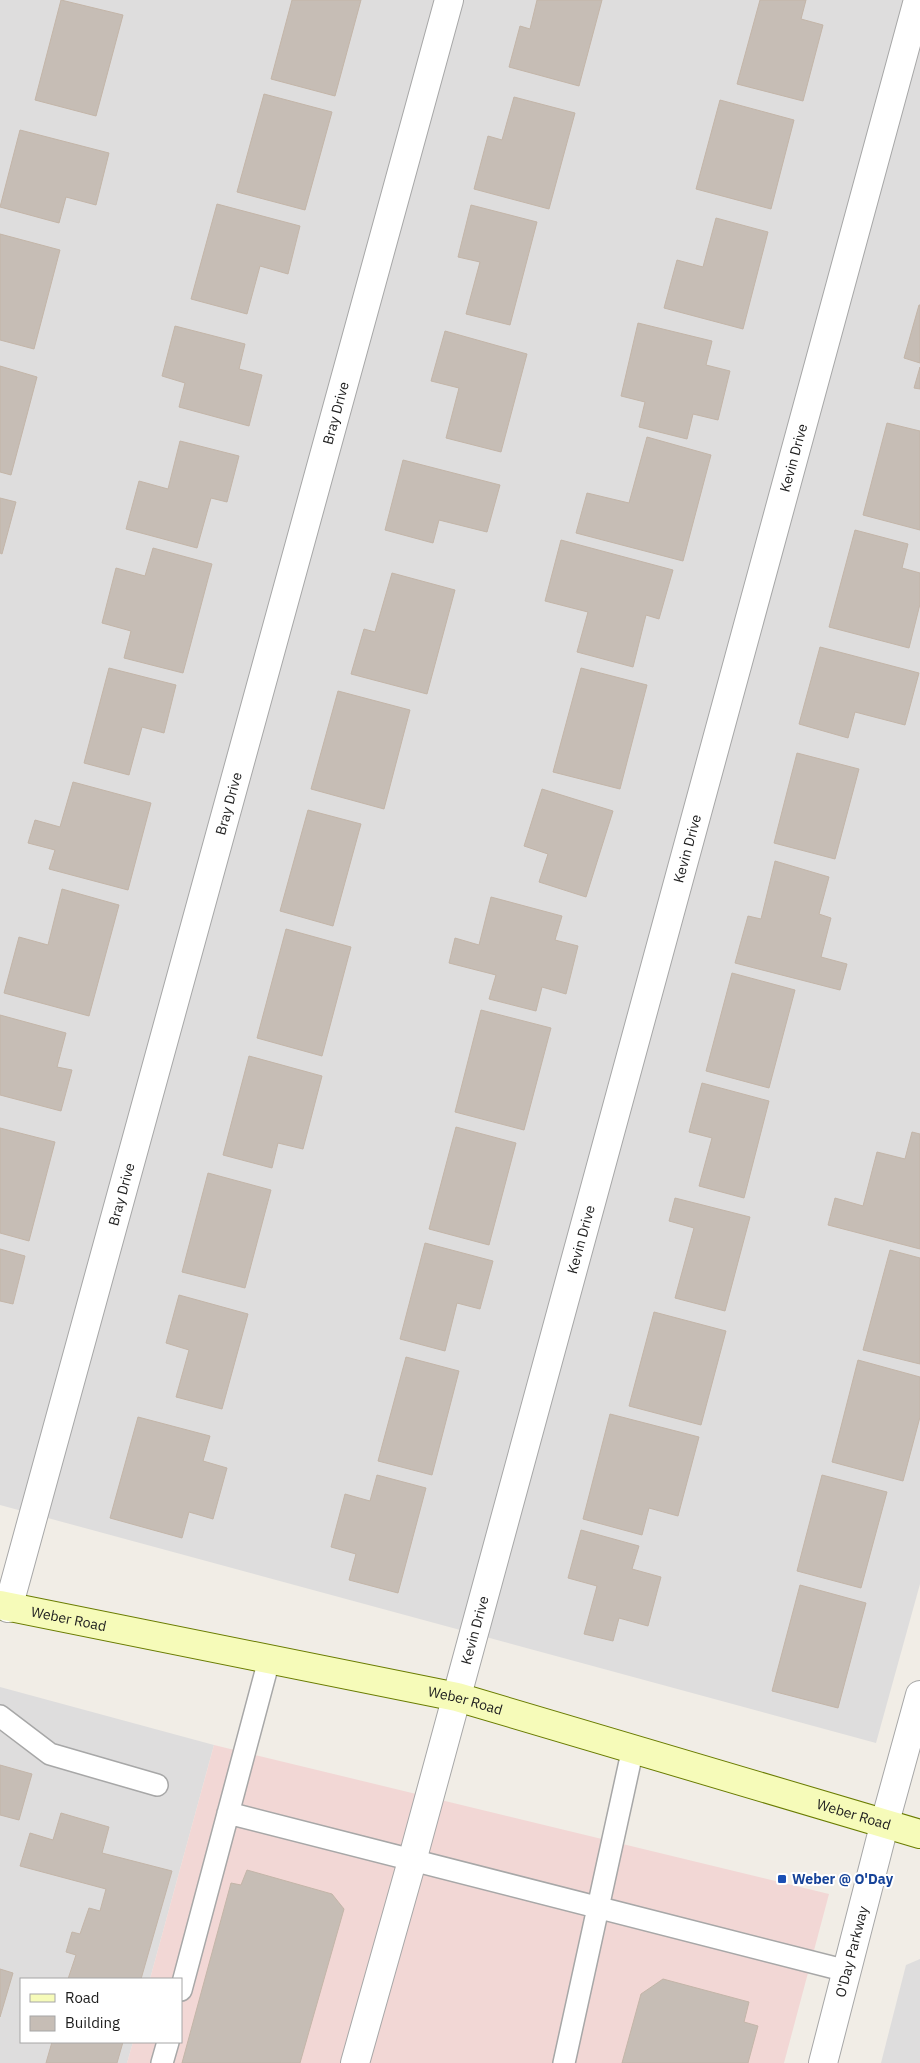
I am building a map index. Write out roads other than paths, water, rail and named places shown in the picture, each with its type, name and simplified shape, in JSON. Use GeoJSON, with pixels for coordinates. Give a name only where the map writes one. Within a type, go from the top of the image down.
{"type":"FeatureCollection","features":[{"type":"Feature","properties":{"kind":"main road","name":"Weber Road"},"geometry":{"type":"LineString","coordinates":[[3,1612],[269,1660],[456,1697],[885,1822],[920,1834]]}},
{"type":"Feature","properties":{"kind":"street","name":"Bray Drive"},"geometry":{"type":"LineString","coordinates":[[3,1612],[449,0]]}},
{"type":"Feature","properties":{"kind":"street","name":"Kevin Drive"},"geometry":{"type":"LineString","coordinates":[[355,2063],[412,1861],[918,0]]}},
{"type":"Feature","properties":{"kind":"street","name":"O'Day Parkway"},"geometry":{"type":"LineString","coordinates":[[823,2063],[920,1695]]}},
{"type":"Feature","properties":{"kind":"lane"},"geometry":{"type":"LineString","coordinates":[[182,1986],[269,1660]]}},
{"type":"Feature","properties":{"kind":"lane"},"geometry":{"type":"LineString","coordinates":[[0,1716],[50,1754],[157,1786]]}},
{"type":"Feature","properties":{"kind":"lane"},"geometry":{"type":"LineString","coordinates":[[564,2063],[633,1748]]}},
{"type":"Feature","properties":{"kind":"lane"},"geometry":{"type":"LineString","coordinates":[[228,1813],[847,1971]]}},
{"type":"Feature","properties":{"kind":"lane"},"geometry":{"type":"LineString","coordinates":[[162,2063],[168,2043]]}},
{"type":"Feature","properties":{"kind":"place","name":"Weber @ O'Day"},"geometry":{"type":"Point","coordinates":[782,1879]}}]}
